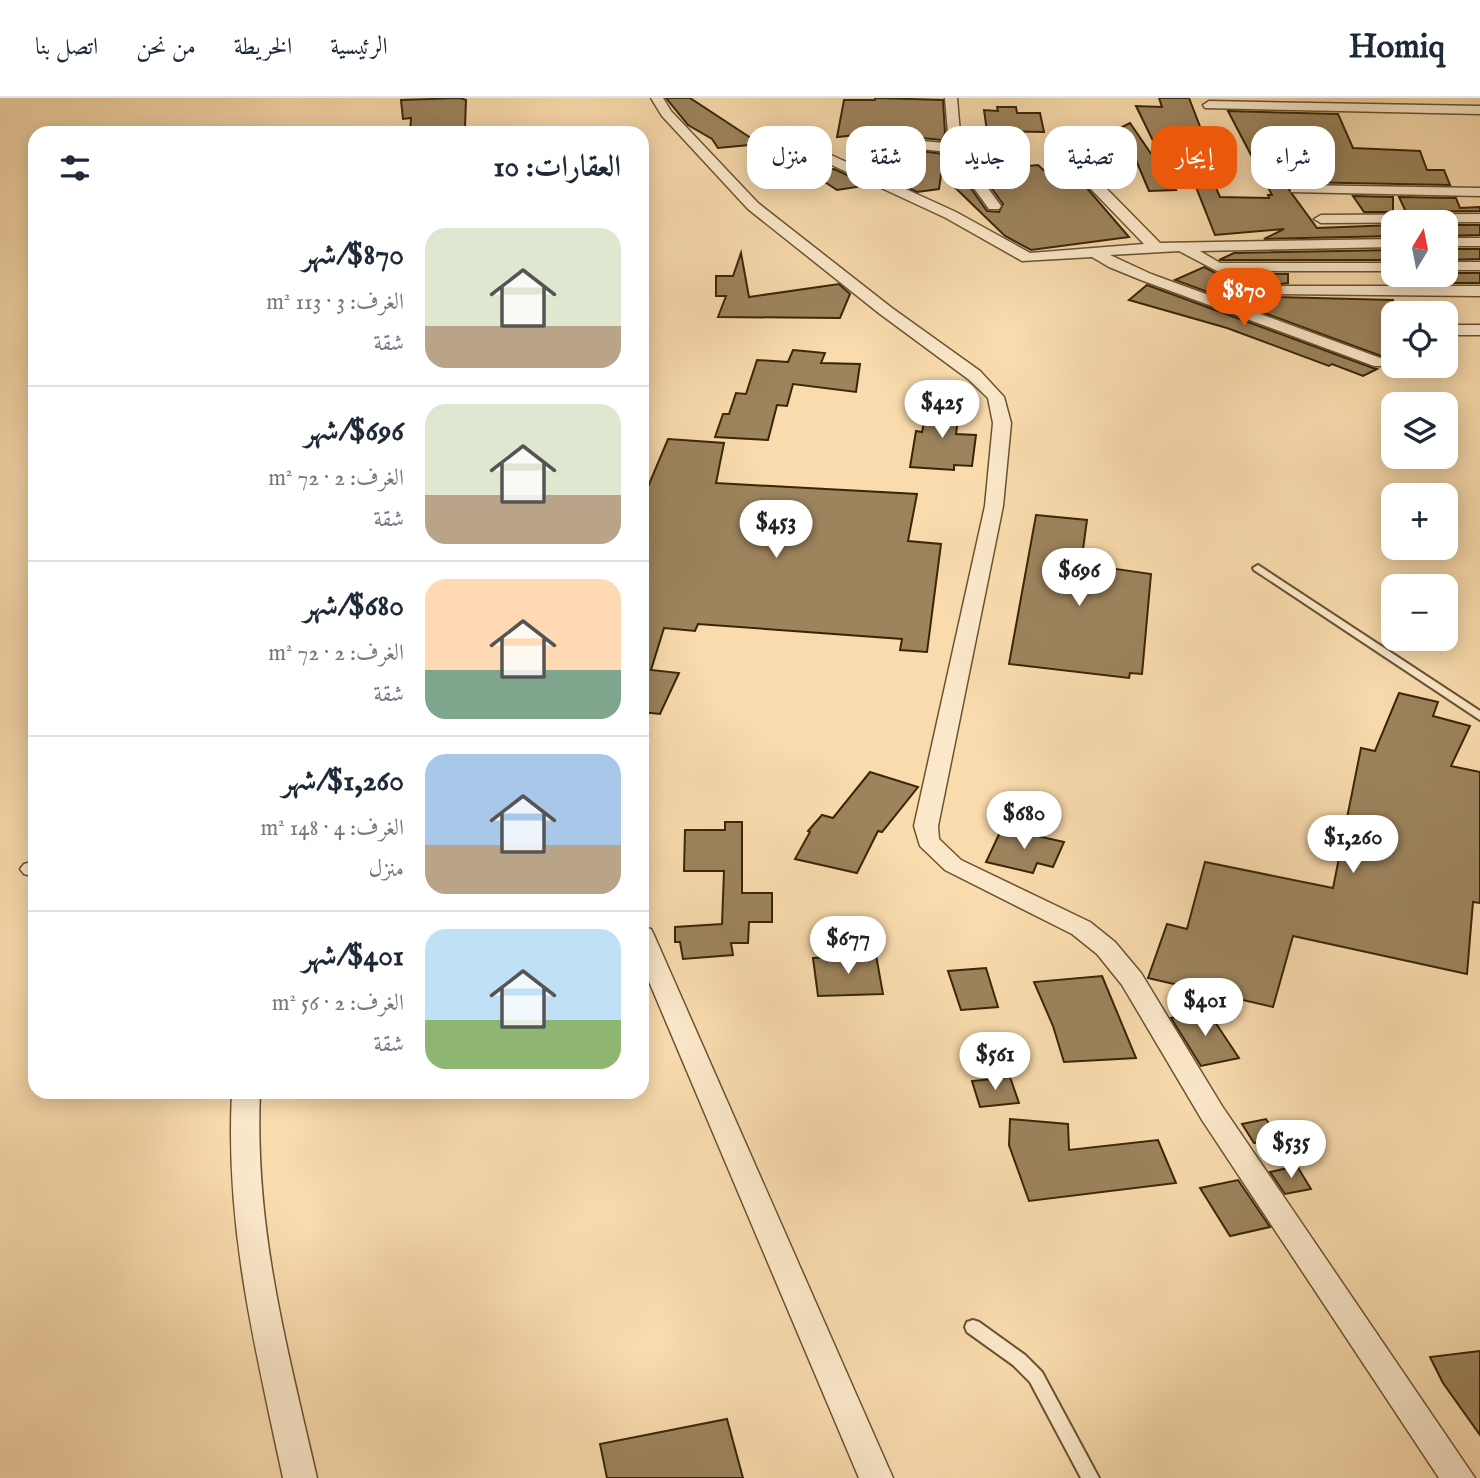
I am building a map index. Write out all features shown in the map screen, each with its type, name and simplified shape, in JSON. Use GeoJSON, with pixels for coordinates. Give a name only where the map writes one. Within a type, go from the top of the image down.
{"type":"FeatureCollection","features":[{"type":"Feature","properties":{"kind":"street"},"geometry":{"type":"LineString","coordinates":[[657,98],[666,113],[754,206],[974,375],[996,397],[1002,423],[994,506],[968,617],[926,826],[928,841],[953,865],[1081,928],[1115,958],[1159,1021],[1212,1113],[1458,1478]]}},
{"type":"Feature","properties":{"kind":"street"},"geometry":{"type":"LineString","coordinates":[[951,98],[953,126]]}},
{"type":"Feature","properties":{"kind":"street"},"geometry":{"type":"LineString","coordinates":[[1209,105],[1339,103],[1480,110]]}},
{"type":"Feature","properties":{"kind":"street"},"geometry":{"type":"LineString","coordinates":[[832,160],[951,215],[1019,255],[1040,258],[1156,247],[1381,243]]}},
{"type":"Feature","properties":{"kind":"street"},"geometry":{"type":"LineString","coordinates":[[982,189],[995,206]]}},
{"type":"Feature","properties":{"kind":"street"},"geometry":{"type":"LineString","coordinates":[[1099,189],[1156,247]]}},
{"type":"Feature","properties":{"kind":"street"},"geometry":{"type":"LineString","coordinates":[[1296,190],[1480,192]]}},
{"type":"Feature","properties":{"kind":"street"},"geometry":{"type":"LineString","coordinates":[[1321,219],[1480,218]]}},
{"type":"Feature","properties":{"kind":"street"},"geometry":{"type":"LineString","coordinates":[[1458,242],[1480,242]]}},
{"type":"Feature","properties":{"kind":"street"},"geometry":{"type":"LineString","coordinates":[[1183,247],[1217,267],[1381,267]]}},
{"type":"Feature","properties":{"kind":"street"},"geometry":{"type":"LineString","coordinates":[[1096,252],[1114,264],[1146,277],[1380,363]]}},
{"type":"Feature","properties":{"kind":"street"},"geometry":{"type":"LineString","coordinates":[[1458,266],[1480,266]]}},
{"type":"Feature","properties":{"kind":"street"},"geometry":{"type":"LineString","coordinates":[[1281,291],[1480,291]]}},
{"type":"Feature","properties":{"kind":"street"},"geometry":{"type":"LineString","coordinates":[[1458,330],[1480,331]]}},
{"type":"Feature","properties":{"kind":"street"},"geometry":{"type":"LineString","coordinates":[[649,951],[876,1478]]}},
{"type":"Feature","properties":{"kind":"street"},"geometry":{"type":"LineString","coordinates":[[245,1099],[242,1138],[250,1247],[300,1478]]}},
{"type":"Feature","properties":{"kind":"lane"},"geometry":{"type":"LineString","coordinates":[[1258,568],[1480,716]]}},
{"type":"Feature","properties":{"kind":"lane"},"geometry":{"type":"LineString","coordinates":[[973,1327],[1019,1360],[1036,1377],[1090,1478]]}},
{"type":"Feature","properties":{"kind":"building"},"geometry":{"type":"Polygon","coordinates":[[[666,98],[690,98],[747,135],[747,145],[718,148],[712,139],[688,125],[666,98]]]}},
{"type":"Feature","properties":{"kind":"building"},"geometry":{"type":"Polygon","coordinates":[[[1159,98],[1189,98],[1200,126],[1151,126],[1151,137],[1136,106],[1162,107],[1159,98]]]}},
{"type":"Feature","properties":{"kind":"building"},"geometry":{"type":"Polygon","coordinates":[[[401,100],[466,100],[465,126],[410,126],[411,118],[403,119],[401,100]]]}},
{"type":"Feature","properties":{"kind":"building"},"geometry":{"type":"Polygon","coordinates":[[[844,100],[943,100],[945,126],[940,126],[940,140],[926,138],[926,126],[846,126],[846,136],[837,137],[844,100]]]}},
{"type":"Feature","properties":{"kind":"building"},"geometry":{"type":"Polygon","coordinates":[[[997,107],[1016,107],[1017,113],[1040,113],[1044,132],[1030,132],[1030,126],[986,126],[984,110],[998,111],[997,107]]]}},
{"type":"Feature","properties":{"kind":"building"},"geometry":{"type":"Polygon","coordinates":[[[1228,111],[1338,114],[1353,148],[1420,151],[1427,170],[1444,170],[1450,185],[1335,183],[1335,126],[1251,126],[1251,155],[1228,111]]]}},
{"type":"Feature","properties":{"kind":"building"},"geometry":{"type":"Polygon","coordinates":[[[1137,133],[1151,154],[1151,189],[1176,190],[1149,191],[1137,163],[1137,133]]]}},
{"type":"Feature","properties":{"kind":"building"},"geometry":{"type":"Polygon","coordinates":[[[926,152],[940,153],[939,189],[917,192],[911,189],[926,189],[926,152]]]}},
{"type":"Feature","properties":{"kind":"building"},"geometry":{"type":"Polygon","coordinates":[[[1038,165],[1044,171],[1044,189],[1088,189],[1129,237],[1031,250],[1005,236],[956,189],[971,189],[987,211],[999,212],[1003,204],[992,189],[1030,189],[1030,166],[1038,165]]]}},
{"type":"Feature","properties":{"kind":"building"},"geometry":{"type":"Polygon","coordinates":[[[832,169],[846,174],[846,189],[837,190],[832,187],[832,169]]]}},
{"type":"Feature","properties":{"kind":"building"},"geometry":{"type":"Polygon","coordinates":[[[1197,189],[1217,189],[1220,197],[1269,198],[1268,195],[1272,195],[1269,189],[1288,189],[1317,228],[1381,225],[1381,236],[1264,239],[1284,229],[1215,235],[1197,189]]]}},
{"type":"Feature","properties":{"kind":"building"},"geometry":{"type":"Polygon","coordinates":[[[1353,196],[1393,197],[1393,210],[1364,212],[1353,196]]]}},
{"type":"Feature","properties":{"kind":"building"},"geometry":{"type":"Polygon","coordinates":[[[1399,197],[1456,198],[1460,208],[1480,207],[1480,211],[1405,210],[1399,197]]]}},
{"type":"Feature","properties":{"kind":"building"},"geometry":{"type":"Polygon","coordinates":[[[1458,225],[1480,225],[1480,235],[1458,236],[1458,225]]]}},
{"type":"Feature","properties":{"kind":"building"},"geometry":{"type":"Polygon","coordinates":[[[1458,249],[1480,249],[1480,259],[1458,260],[1458,249]]]}},
{"type":"Feature","properties":{"kind":"building"},"geometry":{"type":"Polygon","coordinates":[[[1381,250],[1381,260],[1219,260],[1234,253],[1381,250]]]}},
{"type":"Feature","properties":{"kind":"building"},"geometry":{"type":"Polygon","coordinates":[[[741,253],[749,297],[839,284],[850,294],[840,318],[718,317],[726,296],[716,296],[716,276],[733,276],[741,253]]]}},
{"type":"Feature","properties":{"kind":"building"},"geometry":{"type":"Polygon","coordinates":[[[1204,267],[1217,274],[1288,274],[1288,283],[1271,289],[1276,297],[1393,300],[1381,301],[1381,356],[1175,280],[1204,267]]]}},
{"type":"Feature","properties":{"kind":"building"},"geometry":{"type":"Polygon","coordinates":[[[1458,273],[1480,273],[1480,283],[1458,283],[1458,273]]]}},
{"type":"Feature","properties":{"kind":"building"},"geometry":{"type":"Polygon","coordinates":[[[1147,285],[1377,369],[1363,376],[1227,328],[1129,300],[1147,285]]]}},
{"type":"Feature","properties":{"kind":"building"},"geometry":{"type":"Polygon","coordinates":[[[793,350],[825,353],[821,363],[860,364],[856,392],[793,384],[787,406],[777,405],[768,440],[715,437],[723,414],[729,414],[736,393],[746,394],[757,360],[788,362],[793,350]]]}},
{"type":"Feature","properties":{"kind":"building"},"geometry":{"type":"Polygon","coordinates":[[[928,402],[960,404],[956,434],[976,435],[972,466],[954,465],[954,470],[910,467],[916,431],[922,432],[928,402]]]}},
{"type":"Feature","properties":{"kind":"building"},"geometry":{"type":"Polygon","coordinates":[[[668,439],[724,443],[716,483],[917,494],[908,541],[941,544],[927,652],[900,650],[902,639],[698,624],[695,631],[664,628],[651,670],[679,673],[660,714],[649,713],[649,484],[668,439]]]}},
{"type":"Feature","properties":{"kind":"building"},"geometry":{"type":"Polygon","coordinates":[[[1036,515],[1087,520],[1081,564],[1151,574],[1142,674],[1130,673],[1129,678],[1009,664],[1036,515]]]}},
{"type":"Feature","properties":{"kind":"building"},"geometry":{"type":"Polygon","coordinates":[[[1399,693],[1438,702],[1433,716],[1470,726],[1451,766],[1480,772],[1480,903],[1473,902],[1467,974],[1293,936],[1273,1007],[1148,978],[1167,924],[1187,929],[1205,862],[1333,888],[1361,748],[1375,751],[1399,693]]]}},
{"type":"Feature","properties":{"kind":"building"},"geometry":{"type":"Polygon","coordinates":[[[870,772],[918,787],[882,832],[878,831],[857,873],[795,859],[810,832],[808,831],[822,815],[833,818],[870,772]]]}},
{"type":"Feature","properties":{"kind":"building"},"geometry":{"type":"Polygon","coordinates":[[[725,822],[742,822],[742,893],[772,893],[772,922],[749,922],[748,943],[731,943],[733,955],[683,959],[680,942],[675,942],[675,927],[722,924],[724,871],[684,871],[685,830],[725,830],[725,822]]]}},
{"type":"Feature","properties":{"kind":"building"},"geometry":{"type":"Polygon","coordinates":[[[1002,828],[1064,842],[1053,867],[1037,863],[1033,873],[986,862],[1002,828]]]}},
{"type":"Feature","properties":{"kind":"building"},"geometry":{"type":"Polygon","coordinates":[[[876,955],[883,994],[818,996],[813,958],[876,955]]]}},
{"type":"Feature","properties":{"kind":"building"},"geometry":{"type":"Polygon","coordinates":[[[986,968],[998,1007],[961,1010],[948,971],[986,968]]]}},
{"type":"Feature","properties":{"kind":"building"},"geometry":{"type":"Polygon","coordinates":[[[1102,976],[1136,1058],[1064,1062],[1053,1026],[1034,982],[1102,976]]]}},
{"type":"Feature","properties":{"kind":"building"},"geometry":{"type":"Polygon","coordinates":[[[1207,1010],[1239,1058],[1201,1066],[1171,1018],[1207,1010]]]}},
{"type":"Feature","properties":{"kind":"building"},"geometry":{"type":"Polygon","coordinates":[[[1010,1077],[1019,1103],[980,1107],[972,1081],[1010,1077]]]}},
{"type":"Feature","properties":{"kind":"building"},"geometry":{"type":"Polygon","coordinates":[[[1010,1119],[1068,1124],[1069,1150],[1158,1140],[1176,1183],[1029,1201],[1009,1145],[1010,1119]]]}},
{"type":"Feature","properties":{"kind":"building"},"geometry":{"type":"Polygon","coordinates":[[[1266,1119],[1279,1140],[1254,1143],[1242,1124],[1266,1119]]]}},
{"type":"Feature","properties":{"kind":"building"},"geometry":{"type":"Polygon","coordinates":[[[1297,1166],[1311,1189],[1285,1194],[1270,1172],[1297,1166]]]}},
{"type":"Feature","properties":{"kind":"building"},"geometry":{"type":"Polygon","coordinates":[[[1238,1180],[1270,1227],[1230,1236],[1200,1188],[1238,1180]]]}},
{"type":"Feature","properties":{"kind":"building"},"geometry":{"type":"Polygon","coordinates":[[[1480,1351],[1480,1435],[1443,1383],[1430,1357],[1480,1351]]]}},
{"type":"Feature","properties":{"kind":"building"},"geometry":{"type":"Polygon","coordinates":[[[727,1419],[743,1478],[607,1478],[600,1444],[727,1419]]]}}]}
